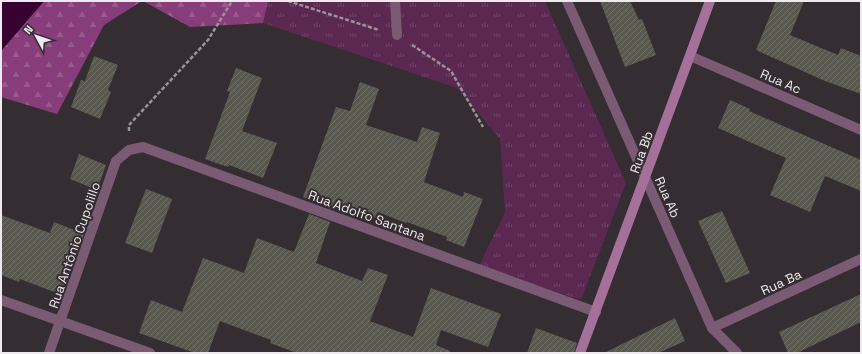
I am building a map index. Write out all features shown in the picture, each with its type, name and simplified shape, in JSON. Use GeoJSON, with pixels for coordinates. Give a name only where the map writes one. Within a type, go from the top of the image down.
{"type":"FeatureCollection","features":[{"type":"Feature","properties":{"kind":"street"},"geometry":{"type":"LineString","coordinates":[[395,1],[397,35]]}},
{"type":"Feature","properties":{"kind":"street","name":"Rua Ab"},"geometry":{"type":"LineString","coordinates":[[567,1],[712,328],[737,353]]}},
{"type":"Feature","properties":{"kind":"street","name":"Rua Bb"},"geometry":{"type":"LineString","coordinates":[[580,353],[646,179],[710,1]]}},
{"type":"Feature","properties":{"kind":"street","name":"Rua Ac"},"geometry":{"type":"LineString","coordinates":[[690,56],[861,130]]}},
{"type":"Feature","properties":{"kind":"street","name":"Rua Adolfo Santana"},"geometry":{"type":"LineString","coordinates":[[129,150],[144,147],[596,312]]}},
{"type":"Feature","properties":{"kind":"street","name":"Rua Antônio Cupolillo"},"geometry":{"type":"LineString","coordinates":[[49,353],[116,161],[129,150]]}},
{"type":"Feature","properties":{"kind":"street","name":"Rua Ba"},"geometry":{"type":"LineString","coordinates":[[712,328],[861,259]]}},
{"type":"Feature","properties":{"kind":"street"},"geometry":{"type":"LineString","coordinates":[[1,300],[150,353]]}},
{"type":"Feature","properties":{"kind":"path"},"geometry":{"type":"LineString","coordinates":[[129,150],[129,125],[208,40],[232,1]]}},
{"type":"Feature","properties":{"kind":"green space"},"geometry":{"type":"Polygon","coordinates":[[[44,1],[142,1],[104,25],[57,114],[1,97],[1,51],[44,1]]]}},
{"type":"Feature","properties":{"kind":"green space"},"geometry":{"type":"Polygon","coordinates":[[[143,1],[268,1],[263,23],[190,27],[143,1]]]}},
{"type":"Feature","properties":{"kind":"green space"},"geometry":{"type":"Polygon","coordinates":[[[268,1],[545,1],[626,183],[581,300],[479,266],[505,212],[500,139],[457,88],[263,23],[268,1]]]}},
{"type":"Feature","properties":{"kind":"shaded area"},"geometry":{"type":"Polygon","coordinates":[[[1,1],[44,1],[1,51],[1,1]]]}},
{"type":"Feature","properties":{"kind":"building"},"geometry":{"type":"Polygon","coordinates":[[[600,1],[630,1],[639,20],[642,19],[656,55],[625,67],[600,1]]]}},
{"type":"Feature","properties":{"kind":"building"},"geometry":{"type":"Polygon","coordinates":[[[776,1],[804,1],[790,35],[838,55],[841,48],[861,56],[861,94],[825,81],[756,50],[776,1]]]}},
{"type":"Feature","properties":{"kind":"building"},"geometry":{"type":"Polygon","coordinates":[[[94,56],[118,65],[108,90],[111,92],[100,119],[71,107],[81,80],[85,81],[94,56]]]}},
{"type":"Feature","properties":{"kind":"building"},"geometry":{"type":"Polygon","coordinates":[[[236,68],[262,78],[242,131],[277,143],[263,178],[229,165],[228,167],[205,159],[230,92],[227,91],[236,68]]]}},
{"type":"Feature","properties":{"kind":"building"},"geometry":{"type":"Polygon","coordinates":[[[360,82],[379,89],[366,125],[417,142],[422,127],[440,133],[424,182],[463,197],[464,192],[483,199],[464,247],[446,240],[447,237],[378,212],[375,218],[337,204],[334,210],[303,197],[336,107],[350,111],[360,82]]]}},
{"type":"Feature","properties":{"kind":"building"},"geometry":{"type":"Polygon","coordinates":[[[730,100],[750,109],[749,111],[861,160],[861,191],[825,176],[810,212],[770,195],[786,158],[718,128],[730,100]]]}},
{"type":"Feature","properties":{"kind":"building"},"geometry":{"type":"Polygon","coordinates":[[[79,154],[106,165],[97,190],[70,179],[79,154]]]}},
{"type":"Feature","properties":{"kind":"building"},"geometry":{"type":"Polygon","coordinates":[[[146,189],[172,199],[152,253],[125,243],[146,189]]]}},
{"type":"Feature","properties":{"kind":"building"},"geometry":{"type":"Polygon","coordinates":[[[722,211],[750,273],[726,283],[698,221],[722,211]]]}},
{"type":"Feature","properties":{"kind":"building"},"geometry":{"type":"Polygon","coordinates":[[[309,214],[330,222],[316,263],[362,281],[368,268],[388,275],[370,321],[413,337],[431,288],[501,314],[488,347],[441,330],[436,345],[450,351],[450,353],[297,353],[270,343],[271,340],[220,321],[208,353],[195,353],[139,333],[151,300],[182,312],[203,258],[244,273],[257,238],[294,252],[309,214]]]}},
{"type":"Feature","properties":{"kind":"building"},"geometry":{"type":"Polygon","coordinates":[[[1,215],[50,233],[54,222],[84,234],[62,295],[20,279],[19,282],[1,275],[1,215]]]}},
{"type":"Feature","properties":{"kind":"building"},"geometry":{"type":"Polygon","coordinates":[[[861,294],[861,322],[797,353],[788,353],[779,332],[861,294]]]}},
{"type":"Feature","properties":{"kind":"building"},"geometry":{"type":"Polygon","coordinates":[[[675,318],[685,341],[658,353],[604,353],[675,318]]]}},
{"type":"Feature","properties":{"kind":"building"},"geometry":{"type":"Polygon","coordinates":[[[536,328],[577,343],[574,353],[527,353],[536,328]]]}}]}
